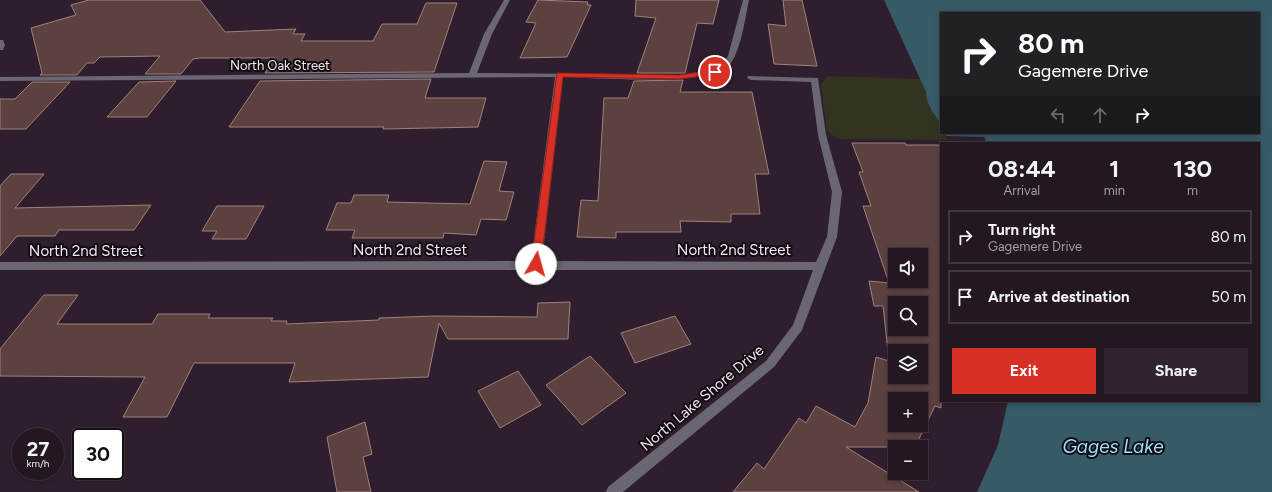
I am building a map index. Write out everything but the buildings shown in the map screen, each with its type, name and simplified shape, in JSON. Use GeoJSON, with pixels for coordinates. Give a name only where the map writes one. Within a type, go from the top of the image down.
{"type":"FeatureCollection","features":[{"type":"Feature","properties":{"kind":"street"},"geometry":{"type":"LineString","coordinates":[[472,76],[488,34],[507,0]]}},
{"type":"Feature","properties":{"kind":"street","name":"North Oak Street"},"geometry":{"type":"LineString","coordinates":[[0,79],[559,75],[679,77],[715,72],[725,66],[732,56],[746,0]]}},
{"type":"Feature","properties":{"kind":"street"},"geometry":{"type":"LineString","coordinates":[[0,42],[0,48]]}},
{"type":"Feature","properties":{"kind":"street"},"geometry":{"type":"LineString","coordinates":[[536,264],[559,75]]}},
{"type":"Feature","properties":{"kind":"street","name":"North Lake Shore Drive"},"geometry":{"type":"LineString","coordinates":[[613,492],[770,364],[798,327],[832,237],[837,192],[822,135],[815,80],[751,78]]}},
{"type":"Feature","properties":{"kind":"street","name":"North 2nd Street"},"geometry":{"type":"LineString","coordinates":[[0,266],[536,264],[820,266]]}},
{"type":"Feature","properties":{"kind":"green space"},"geometry":{"type":"Polygon","coordinates":[[[828,76],[920,79],[926,92],[929,108],[938,118],[940,123],[940,134],[945,134],[948,140],[838,139],[827,131],[821,84],[828,76]]]}},
{"type":"Feature","properties":{"kind":"water","name":"Gages Lake"},"geometry":{"type":"Polygon","coordinates":[[[884,0],[1272,0],[1272,492],[977,492],[998,445],[1008,402],[1260,402],[1260,142],[986,142],[984,137],[946,136],[945,134],[1260,134],[1260,12],[940,12],[940,123],[929,106],[926,92],[884,0]]]}},
{"type":"Feature","properties":{"kind":"route"},"geometry":{"type":"LineString","coordinates":[[536,264],[559,75],[679,77],[715,72]]}}]}
